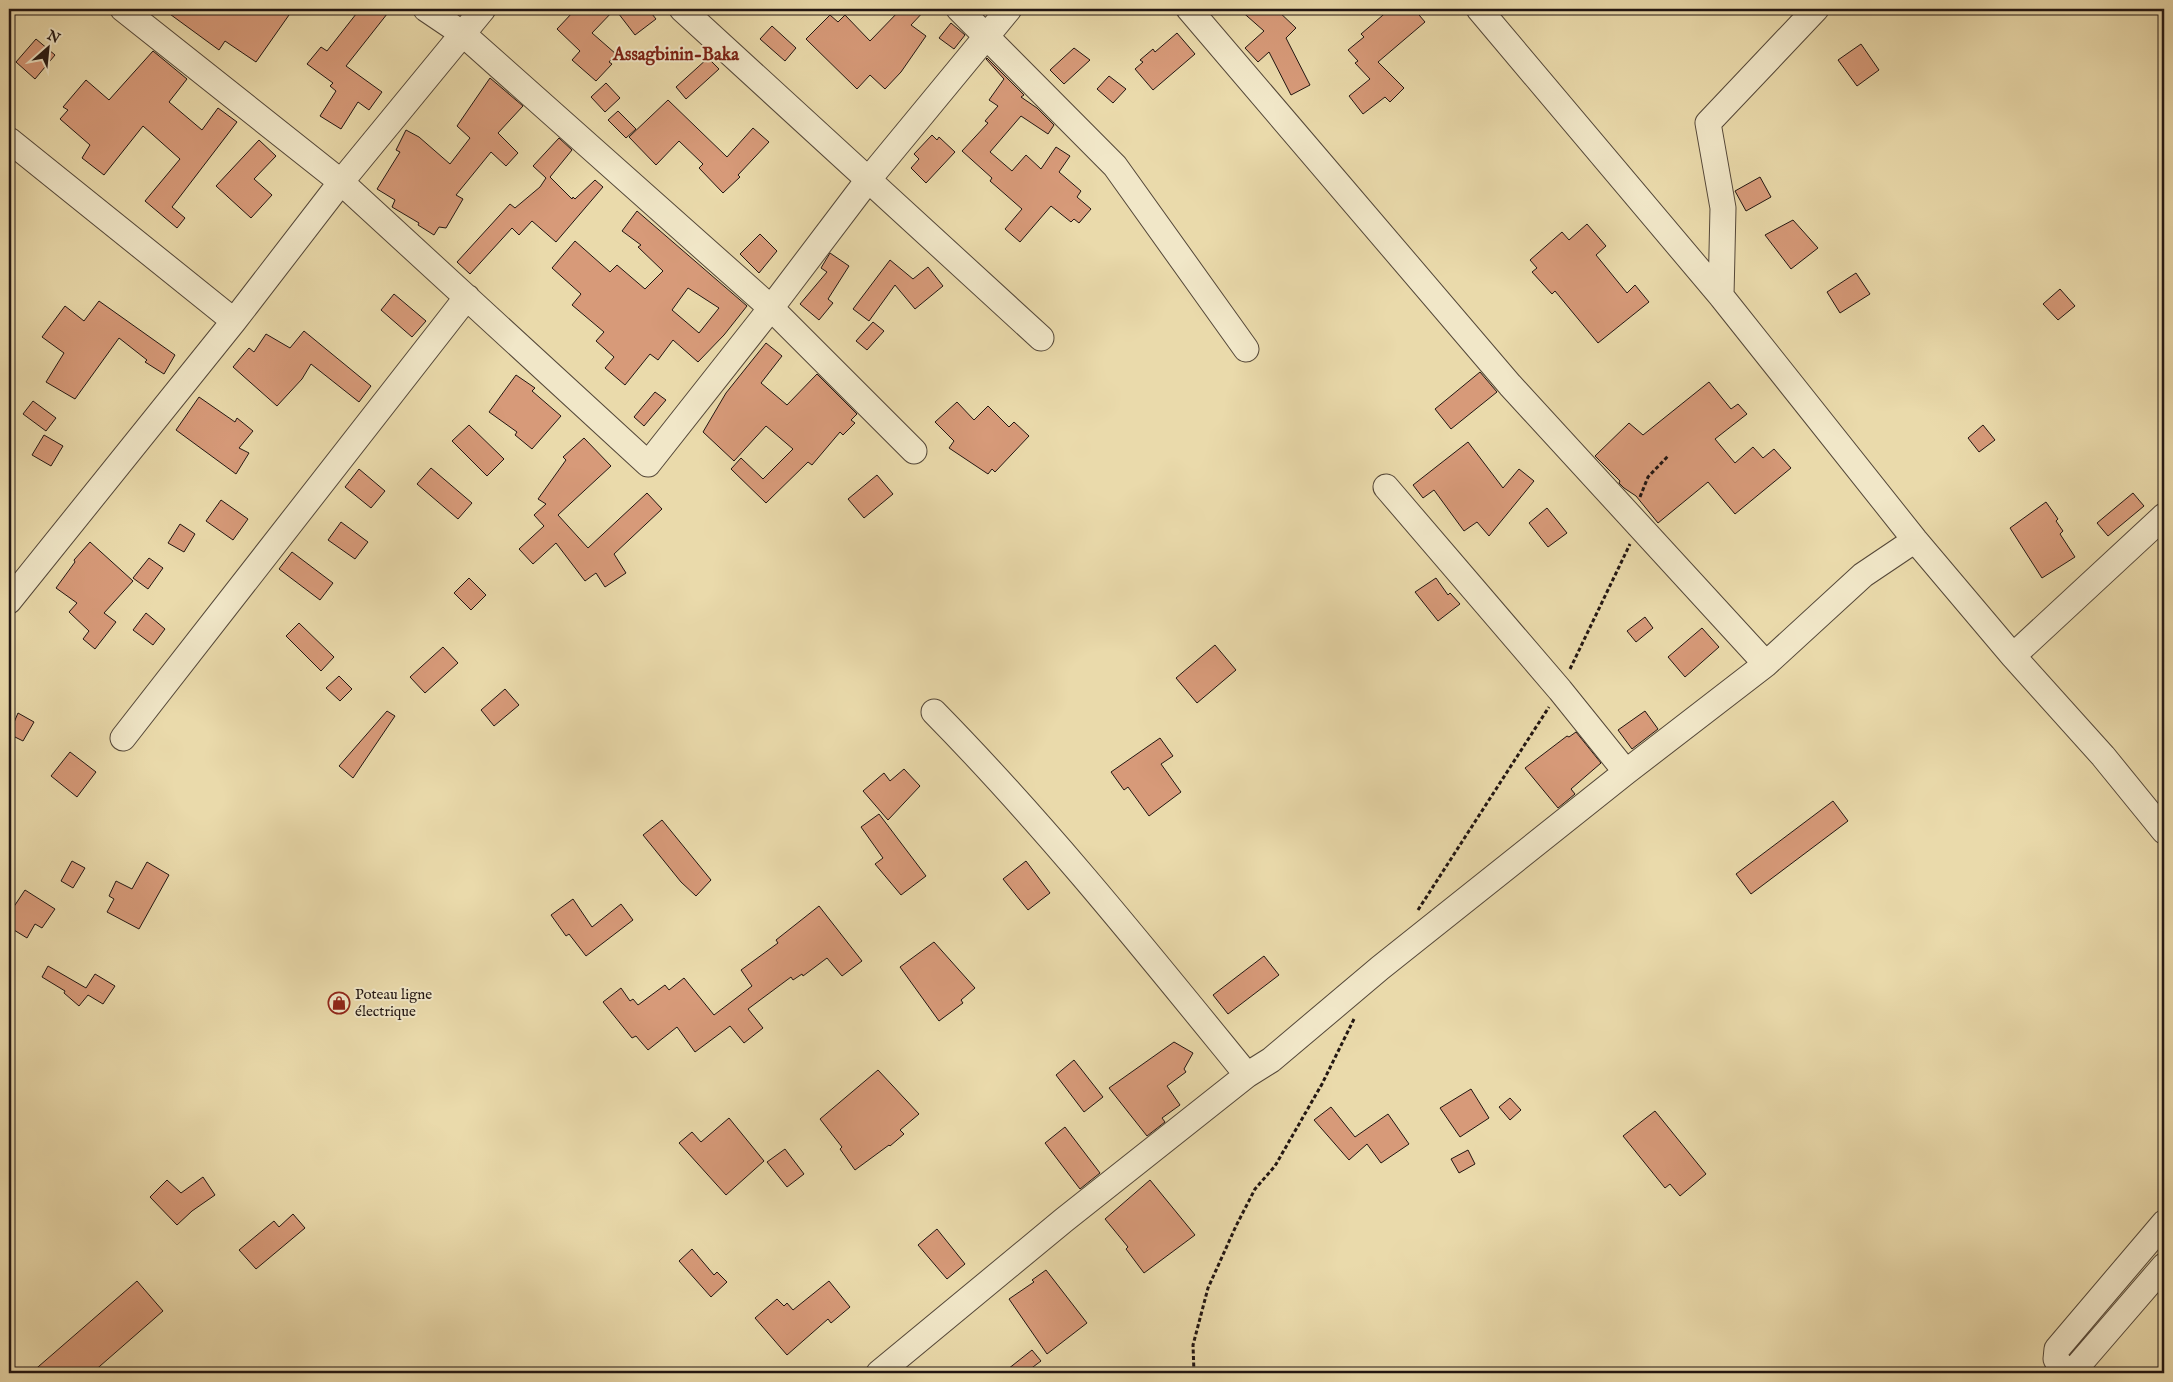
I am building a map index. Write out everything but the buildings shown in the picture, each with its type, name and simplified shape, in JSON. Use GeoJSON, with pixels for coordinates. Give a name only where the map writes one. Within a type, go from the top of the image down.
{"type":"FeatureCollection","features":[{"type":"Feature","properties":{"kind":"street"},"geometry":{"type":"LineString","coordinates":[[123,9],[341,182],[648,464],[771,308],[868,180],[1009,9]]}},
{"type":"Feature","properties":{"kind":"street"},"geometry":{"type":"LineString","coordinates":[[426,9],[463,34],[771,308],[914,451]]}},
{"type":"Feature","properties":{"kind":"street"},"geometry":{"type":"LineString","coordinates":[[9,601],[234,321],[341,182],[483,9]]}},
{"type":"Feature","properties":{"kind":"street"},"geometry":{"type":"LineString","coordinates":[[682,9],[1041,338]]}},
{"type":"Feature","properties":{"kind":"street"},"geometry":{"type":"LineString","coordinates":[[959,9],[988,35],[1115,166],[1246,349]]}},
{"type":"Feature","properties":{"kind":"street"},"geometry":{"type":"LineString","coordinates":[[1188,9],[1504,378],[1766,664]]}},
{"type":"Feature","properties":{"kind":"street"},"geometry":{"type":"LineString","coordinates":[[1479,9],[1721,296],[1915,540],[2013,656],[2103,756],[2164,831]]}},
{"type":"Feature","properties":{"kind":"street"},"geometry":{"type":"LineString","coordinates":[[1721,296],[1724,208],[1708,123],[1816,9]]}},
{"type":"Feature","properties":{"kind":"street"},"geometry":{"type":"LineString","coordinates":[[9,140],[234,321]]}},
{"type":"Feature","properties":{"kind":"street"},"geometry":{"type":"LineString","coordinates":[[123,738],[466,297]]}},
{"type":"Feature","properties":{"kind":"street"},"geometry":{"type":"LineString","coordinates":[[1386,487],[1560,690],[1626,772]]}},
{"type":"Feature","properties":{"kind":"street"},"geometry":{"type":"LineString","coordinates":[[2013,656],[2164,516]]}},
{"type":"Feature","properties":{"kind":"street"},"geometry":{"type":"LineString","coordinates":[[879,1373],[1064,1220],[1247,1075],[1271,1060],[1380,968],[1626,772],[1766,664],[1863,575],[1915,540]]}},
{"type":"Feature","properties":{"kind":"street"},"geometry":{"type":"LineString","coordinates":[[934,712],[988,768],[1118,917],[1247,1075]]}},
{"type":"Feature","properties":{"kind":"street"},"geometry":{"type":"LineString","coordinates":[[2164,1224],[2057,1349],[2056,1358],[2060,1367],[2066,1369],[2076,1368],[2164,1266]]}},
{"type":"Feature","properties":{"kind":"path"},"geometry":{"type":"LineString","coordinates":[[1417,911],[1560,690],[1638,525],[1639,500],[1648,477],[1669,455]]}},
{"type":"Feature","properties":{"kind":"path"},"geometry":{"type":"LineString","coordinates":[[1194,1373],[1192,1345],[1208,1288],[1236,1226],[1255,1190],[1275,1166],[1317,1092],[1357,1013]]}},
{"type":"Feature","properties":{"kind":"place","name":"Poteau ligne électrique"},"geometry":{"type":"Point","coordinates":[339,1003]}},
{"type":"Feature","properties":{"kind":"district","name":"Assagbinin-Baka"},"geometry":{"type":"Point","coordinates":[676,55]}}]}
